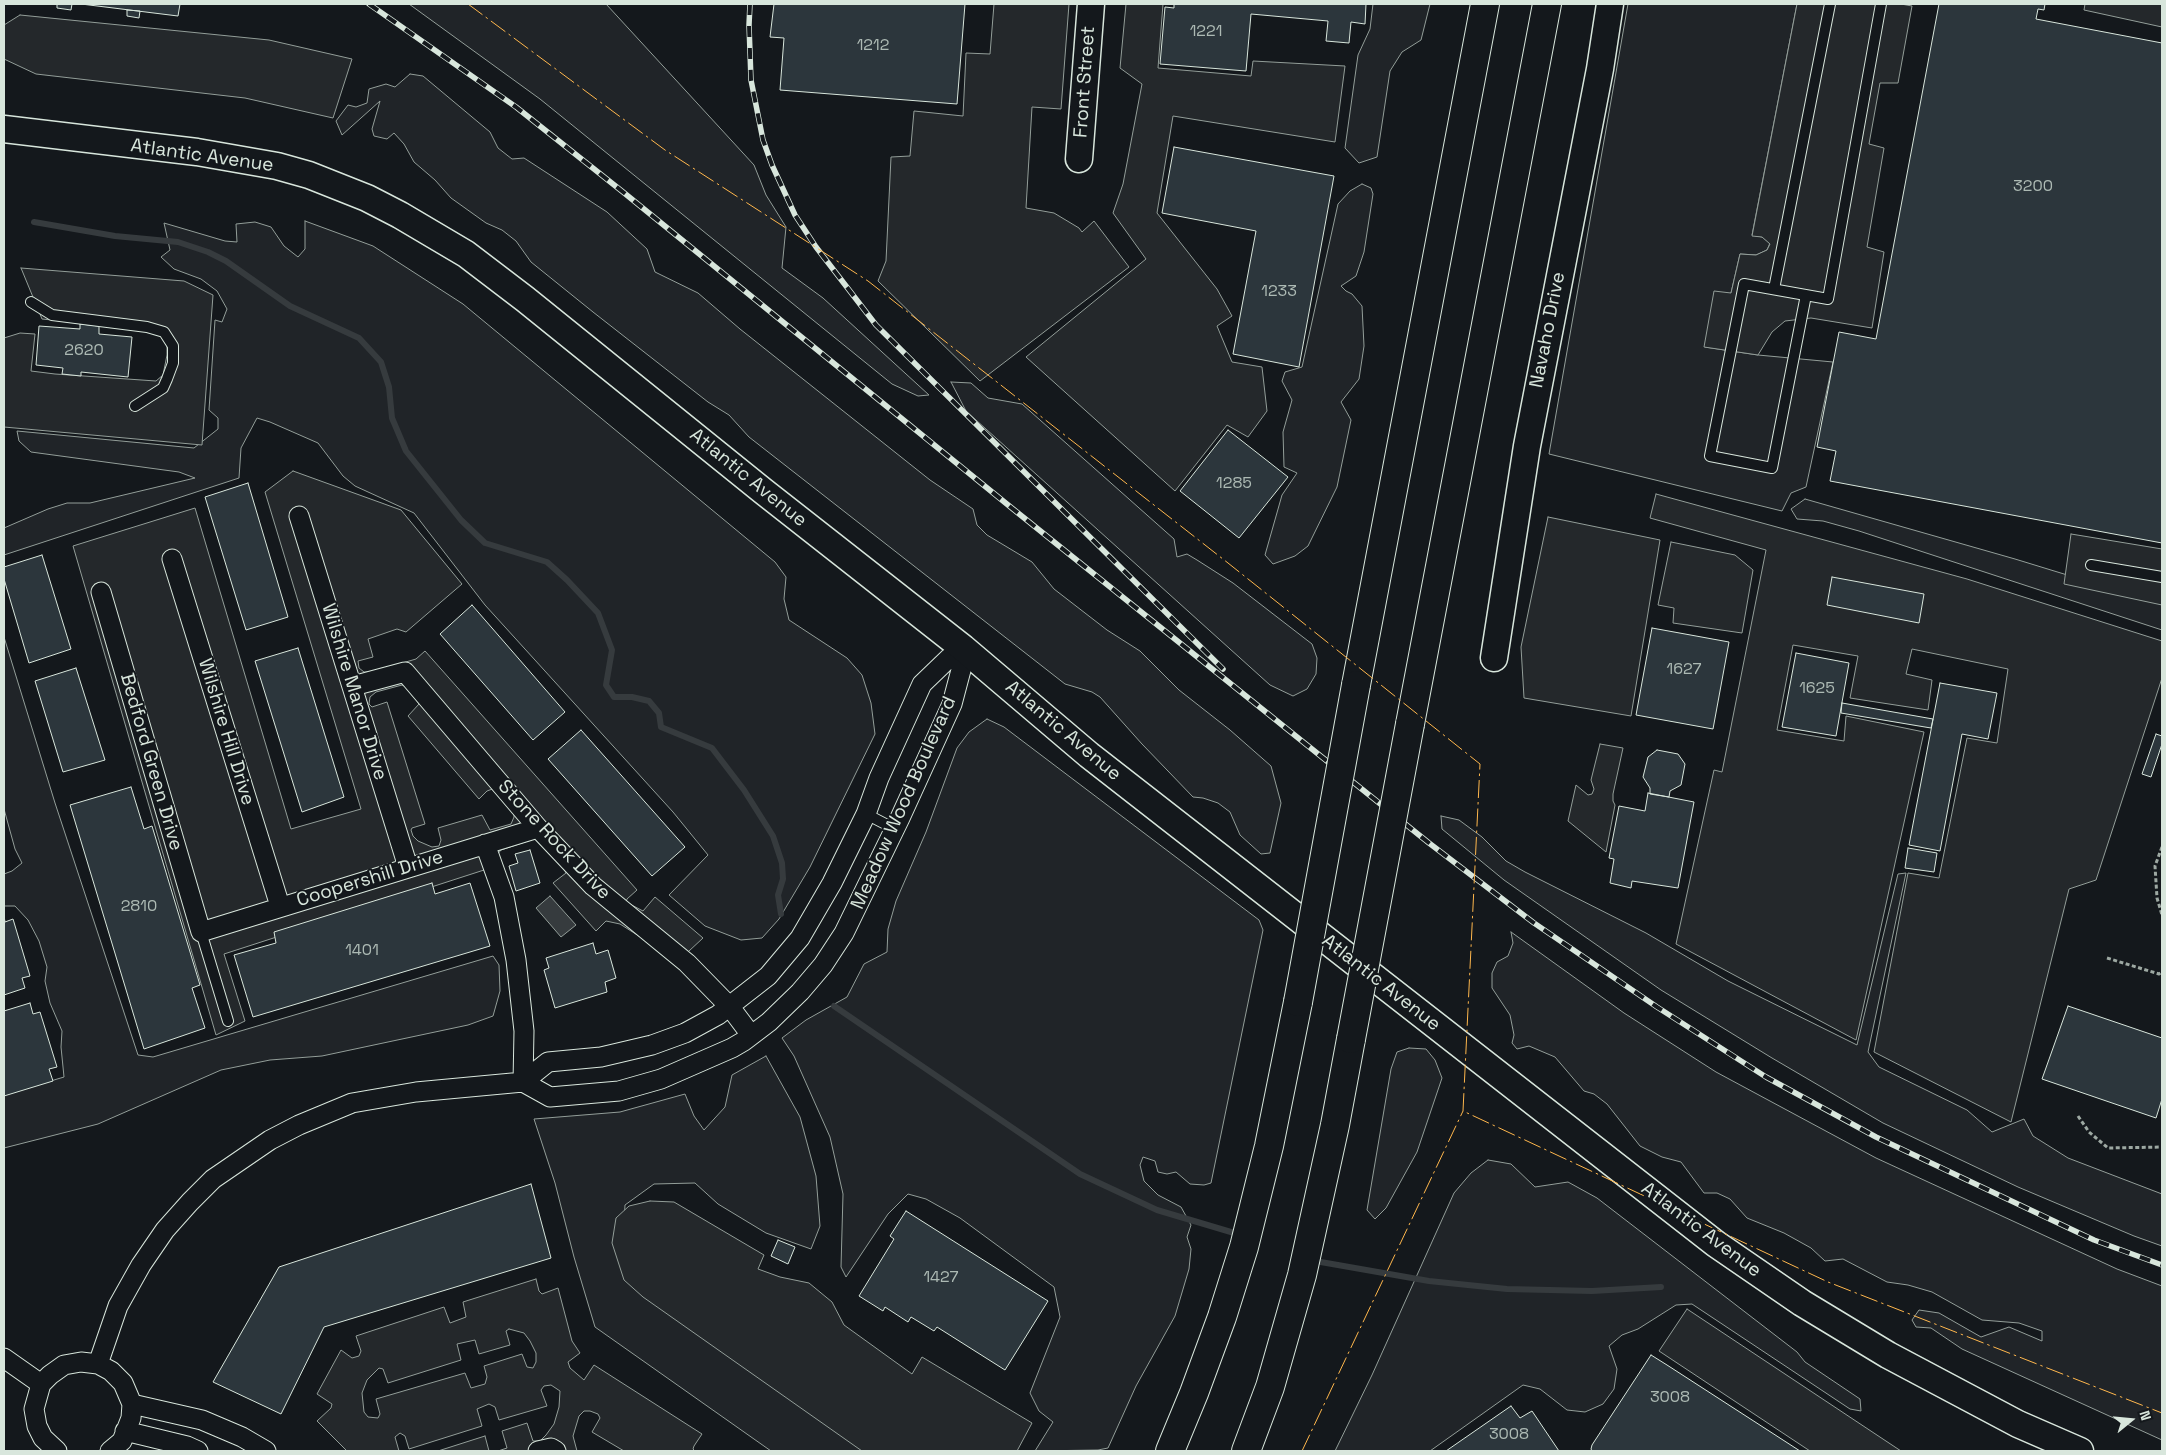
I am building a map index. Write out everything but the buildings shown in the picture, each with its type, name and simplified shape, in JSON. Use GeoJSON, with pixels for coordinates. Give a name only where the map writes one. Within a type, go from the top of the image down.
{"type":"FeatureCollection","features":[{"type":"Feature","properties":{"kind":"highway"},"geometry":{"type":"LineString","coordinates":[[1170,1451],[1222,1317],[1244,1247],[1269,1146],[1298,1002],[1485,4]]}},
{"type":"Feature","properties":{"kind":"highway"},"geometry":{"type":"LineString","coordinates":[[1246,1451],[1270,1387],[1302,1275],[1335,1125],[1547,4]]}},
{"type":"Feature","properties":{"kind":"main road","name":"Front Street"},"geometry":{"type":"LineString","coordinates":[[1079,159],[1091,4]]}},
{"type":"Feature","properties":{"kind":"main road","name":"Navaho Drive"},"geometry":{"type":"LineString","coordinates":[[1494,658],[1526,446],[1600,69],[1610,4]]}},
{"type":"Feature","properties":{"kind":"main road","name":"Atlantic Avenue"},"geometry":{"type":"LineString","coordinates":[[4,129],[197,152],[277,166],[338,186],[400,214],[466,254],[963,648],[1089,755],[1716,1244],[1802,1303],[1888,1355],[2018,1424],[2080,1451]]}},
{"type":"Feature","properties":{"kind":"street","name":"Wilshire Manor Drive"},"geometry":{"type":"LineString","coordinates":[[299,516],[408,868]]}},
{"type":"Feature","properties":{"kind":"street","name":"Wilshire Hill Drive"},"geometry":{"type":"LineString","coordinates":[[172,558],[280,906]]}},
{"type":"Feature","properties":{"kind":"street","name":"Bedford Green Drive"},"geometry":{"type":"LineString","coordinates":[[101,592],[201,932]]}},
{"type":"Feature","properties":{"kind":"street","name":"Meadow Wood Boulevard"},"geometry":{"type":"LineString","coordinates":[[963,648],[961,670],[952,704],[895,829],[844,933],[823,966],[800,992],[769,1022],[732,1048],[661,1079],[619,1091],[550,1097],[523,1082],[548,1062],[601,1057],[652,1045],[684,1033],[730,1007],[768,976],[800,938],[832,883],[866,814],[879,778],[922,684],[948,659],[963,648]]}},
{"type":"Feature","properties":{"kind":"street","name":"Stone Rock Drive"},"geometry":{"type":"LineString","coordinates":[[353,686],[405,672],[538,828],[593,886],[687,963],[730,1007],[752,1035]]}},
{"type":"Feature","properties":{"kind":"street","name":"Coopershill Drive"},"geometry":{"type":"LineString","coordinates":[[201,932],[280,906],[538,828]]}},
{"type":"Feature","properties":{"kind":"street"},"geometry":{"type":"LineString","coordinates":[[98,1364],[118,1306],[141,1265],[165,1230],[213,1180],[245,1156],[299,1124],[352,1103],[416,1092],[523,1082],[524,1031],[514,945],[504,897],[485,844]]}},
{"type":"Feature","properties":{"kind":"street"},"geometry":{"type":"LineString","coordinates":[[4,1358],[41,1384]]}},
{"type":"Feature","properties":{"kind":"street"},"geometry":{"type":"LineString","coordinates":[[57,1451],[43,1438],[37,1426],[34,1409],[41,1384],[50,1374],[64,1365],[81,1362],[98,1364],[112,1371],[123,1383],[132,1404],[131,1418],[122,1441],[110,1451]]}},
{"type":"Feature","properties":{"kind":"street"},"geometry":{"type":"LineString","coordinates":[[132,1404],[202,1420],[242,1437],[266,1451]]}},
{"type":"Feature","properties":{"kind":"street"},"geometry":{"type":"LineString","coordinates":[[126,1431],[187,1446],[198,1451]]}},
{"type":"Feature","properties":{"kind":"street"},"geometry":{"type":"LineString","coordinates":[[538,1451],[551,1448],[556,1451]]}},
{"type":"Feature","properties":{"kind":"lane"},"geometry":{"type":"LineString","coordinates":[[1774,290],[1830,4]]}},
{"type":"Feature","properties":{"kind":"lane"},"geometry":{"type":"LineString","coordinates":[[1806,295],[1772,468],[1710,456],[1744,284],[1774,290],[1806,295],[1828,299],[1881,4]]}},
{"type":"Feature","properties":{"kind":"lane"},"geometry":{"type":"LineString","coordinates":[[31,302],[52,315],[147,327],[164,332],[173,346],[173,363],[170,371],[163,388],[135,406]]}},
{"type":"Feature","properties":{"kind":"lane"},"geometry":{"type":"LineString","coordinates":[[2090,565],[2162,577]]}},
{"type":"Feature","properties":{"kind":"lane"},"geometry":{"type":"LineString","coordinates":[[866,814],[895,829]]}},
{"type":"Feature","properties":{"kind":"lane"},"geometry":{"type":"LineString","coordinates":[[201,932],[228,1021]]}},
{"type":"Feature","properties":{"kind":"path"},"geometry":{"type":"LineString","coordinates":[[2162,847],[2155,866],[2157,898],[2162,915]]}},
{"type":"Feature","properties":{"kind":"path"},"geometry":{"type":"LineString","coordinates":[[2107,958],[2159,974],[2162,972]]}},
{"type":"Feature","properties":{"kind":"path"},"geometry":{"type":"LineString","coordinates":[[2078,1116],[2089,1132],[2108,1148],[2162,1147]]}},
{"type":"Feature","properties":{"kind":"shaded area"},"geometry":{"type":"Polygon","coordinates":[[[409,4],[606,4],[754,165],[766,195],[786,227],[782,268],[823,298],[929,395],[918,396],[892,384],[540,99],[409,4]]]}},
{"type":"Feature","properties":{"kind":"shaded area"},"geometry":{"type":"Polygon","coordinates":[[[994,4],[1069,4],[1061,109],[1032,107],[1026,208],[1054,213],[1079,228],[1082,232],[1094,221],[1129,267],[980,381],[878,281],[886,261],[891,157],[910,156],[914,111],[963,116],[966,53],[990,54],[994,4]]]}},
{"type":"Feature","properties":{"kind":"shaded area"},"geometry":{"type":"Polygon","coordinates":[[[1126,4],[1163,4],[1158,68],[1251,76],[1253,61],[1345,66],[1335,142],[1173,116],[1157,213],[1217,289],[1232,316],[1217,326],[1232,362],[1262,367],[1267,411],[1248,437],[1227,425],[1175,491],[1026,357],[1146,259],[1113,213],[1123,184],[1142,84],[1120,68],[1126,4]]]}},
{"type":"Feature","properties":{"kind":"shaded area"},"geometry":{"type":"Polygon","coordinates":[[[1373,4],[1430,4],[1421,40],[1402,52],[1390,71],[1377,157],[1359,163],[1345,148],[1358,55],[1370,29],[1373,4]]]}},
{"type":"Feature","properties":{"kind":"shaded area"},"geometry":{"type":"Polygon","coordinates":[[[1628,4],[1797,4],[1752,235],[1762,237],[1770,243],[1767,250],[1756,255],[1740,254],[1731,293],[1705,347],[1758,355],[1833,362],[1806,487],[1791,493],[1782,511],[1549,454],[1628,4]]]}},
{"type":"Feature","properties":{"kind":"shaded area"},"geometry":{"type":"Polygon","coordinates":[[[1797,4],[1901,4],[1912,6],[1898,83],[1880,83],[1869,144],[1884,148],[1867,247],[1884,252],[1872,328],[1811,318],[1785,321],[1772,332],[1758,355],[1704,347],[1714,291],[1731,293],[1740,254],[1756,255],[1767,250],[1770,244],[1762,237],[1752,236],[1797,4]]]}},
{"type":"Feature","properties":{"kind":"shaded area"},"geometry":{"type":"Polygon","coordinates":[[[2085,4],[2162,4],[2162,27],[2084,10],[2085,4]]]}},
{"type":"Feature","properties":{"kind":"shaded area"},"geometry":{"type":"Polygon","coordinates":[[[20,15],[269,40],[352,59],[333,118],[245,98],[36,74],[4,59],[4,25],[20,15]]]}},
{"type":"Feature","properties":{"kind":"shaded area"},"geometry":{"type":"Polygon","coordinates":[[[410,74],[423,76],[490,132],[498,148],[512,159],[524,158],[607,212],[647,249],[655,272],[698,293],[740,329],[930,480],[973,509],[977,525],[987,535],[1032,562],[1054,589],[1107,630],[1140,651],[1179,690],[1230,730],[1271,766],[1281,803],[1270,853],[1261,854],[1240,835],[1230,812],[1218,803],[1193,797],[1100,697],[1092,692],[1065,684],[749,437],[729,415],[708,402],[531,262],[516,241],[502,230],[486,223],[451,198],[435,180],[414,162],[404,144],[394,133],[387,139],[374,136],[372,129],[380,101],[342,135],[336,121],[348,105],[356,107],[367,103],[369,89],[386,84],[395,87],[410,74]]]}},
{"type":"Feature","properties":{"kind":"shaded area"},"geometry":{"type":"Polygon","coordinates":[[[1362,184],[1371,188],[1373,194],[1364,252],[1356,276],[1341,286],[1352,294],[1362,306],[1364,346],[1359,379],[1341,402],[1351,420],[1337,487],[1308,546],[1295,556],[1273,564],[1265,555],[1282,495],[1297,473],[1284,467],[1283,432],[1292,400],[1282,381],[1285,372],[1302,367],[1338,204],[1350,191],[1362,184]]]}},
{"type":"Feature","properties":{"kind":"shaded area"},"geometry":{"type":"Polygon","coordinates":[[[305,221],[373,246],[463,304],[775,562],[786,577],[784,599],[789,620],[847,658],[862,675],[871,703],[875,734],[810,867],[779,919],[762,938],[741,940],[705,926],[669,895],[708,855],[673,812],[485,605],[414,513],[355,486],[343,476],[318,443],[257,418],[241,448],[239,478],[4,555],[4,528],[48,509],[67,503],[90,503],[195,478],[179,472],[31,452],[19,441],[17,431],[194,448],[218,429],[218,418],[209,410],[215,320],[222,322],[227,309],[217,291],[201,279],[174,269],[161,257],[170,250],[164,223],[225,241],[237,242],[236,224],[255,222],[271,227],[284,246],[298,257],[305,249],[305,221]]]}},
{"type":"Feature","properties":{"kind":"shaded area"},"geometry":{"type":"Polygon","coordinates":[[[21,268],[184,281],[213,295],[202,445],[4,427],[4,338],[20,333],[35,334],[31,371],[55,374],[156,381],[163,375],[167,355],[167,343],[159,331],[42,319],[21,268]]]}},
{"type":"Feature","properties":{"kind":"shaded area"},"geometry":{"type":"Polygon","coordinates":[[[951,382],[971,383],[988,398],[1022,404],[1174,539],[1177,557],[1187,554],[1233,583],[1312,644],[1317,658],[1316,674],[1307,689],[1293,696],[1270,685],[966,411],[951,382]]]}},
{"type":"Feature","properties":{"kind":"shaded area"},"geometry":{"type":"Polygon","coordinates":[[[293,471],[401,510],[462,584],[406,632],[397,629],[368,639],[373,657],[358,661],[359,668],[364,672],[372,672],[416,659],[425,651],[637,890],[626,902],[643,911],[655,897],[703,938],[675,964],[642,938],[620,924],[606,921],[596,931],[553,883],[566,873],[563,866],[538,839],[534,839],[501,850],[484,870],[224,954],[245,1021],[216,1035],[73,546],[195,508],[291,829],[361,809],[265,492],[293,471]],[[402,685],[376,692],[370,697],[369,704],[372,707],[387,702],[425,824],[412,828],[413,836],[418,841],[432,847],[439,846],[441,840],[438,828],[482,815],[490,830],[511,824],[514,812],[495,788],[487,791],[479,799],[408,716],[419,704],[408,688],[402,685]]]}},
{"type":"Feature","properties":{"kind":"shaded area"},"geometry":{"type":"Polygon","coordinates":[[[1656,494],[1967,579],[2162,641],[2162,678],[2096,880],[2069,889],[2011,1122],[1874,1052],[1908,873],[1939,878],[1967,738],[1997,743],[2008,669],[1912,649],[1906,674],[1932,680],[1928,710],[1850,698],[1858,656],[1793,645],[1777,730],[1844,741],[1846,716],[1924,732],[1856,1040],[1676,944],[1714,770],[1722,772],[1766,550],[1650,518],[1656,494]]]}},
{"type":"Feature","properties":{"kind":"shaded area"},"geometry":{"type":"Polygon","coordinates":[[[1805,499],[2015,559],[2162,604],[2162,630],[1859,531],[1823,521],[1797,519],[1791,509],[1805,499]]]}},
{"type":"Feature","properties":{"kind":"shaded area"},"geometry":{"type":"Polygon","coordinates":[[[1548,517],[1660,540],[1631,716],[1524,698],[1521,647],[1548,517]]]}},
{"type":"Feature","properties":{"kind":"shaded area"},"geometry":{"type":"Polygon","coordinates":[[[2071,534],[2162,549],[2162,605],[2064,584],[2071,534]]]}},
{"type":"Feature","properties":{"kind":"shaded area"},"geometry":{"type":"Polygon","coordinates":[[[1671,542],[1735,555],[1753,570],[1742,633],[1673,623],[1674,608],[1658,605],[1671,542]]]}},
{"type":"Feature","properties":{"kind":"shaded area"},"geometry":{"type":"Polygon","coordinates":[[[4,637],[55,803],[138,1055],[153,1057],[493,956],[499,965],[500,991],[493,1016],[468,1025],[322,1056],[270,1060],[221,1070],[98,1124],[4,1148],[4,1095],[64,1077],[61,1047],[62,1031],[50,1003],[45,981],[47,967],[39,941],[28,920],[15,906],[4,906],[4,874],[12,871],[22,863],[15,849],[4,809],[4,637]]]}},
{"type":"Feature","properties":{"kind":"shaded area"},"geometry":{"type":"Polygon","coordinates":[[[987,719],[1004,727],[1259,920],[1263,930],[1211,1183],[1204,1185],[1190,1184],[1176,1172],[1167,1174],[1158,1172],[1155,1161],[1143,1157],[1140,1165],[1144,1181],[1158,1195],[1181,1207],[1191,1225],[1187,1237],[1191,1249],[1189,1269],[1175,1316],[1136,1386],[1108,1448],[1098,1450],[1035,1451],[1053,1422],[1039,1411],[1030,1393],[1060,1317],[1054,1287],[960,1218],[926,1199],[908,1194],[888,1214],[846,1277],[841,1267],[843,1194],[830,1137],[794,1056],[782,1038],[806,1020],[847,997],[864,964],[887,952],[888,929],[896,901],[926,832],[957,748],[969,732],[987,719]]]}},
{"type":"Feature","properties":{"kind":"shaded area"},"geometry":{"type":"Polygon","coordinates":[[[1600,744],[1623,748],[1613,794],[1615,805],[1606,852],[1568,821],[1576,785],[1588,795],[1592,794],[1594,789],[1591,780],[1600,744]]]}},
{"type":"Feature","properties":{"kind":"shaded area"},"geometry":{"type":"Polygon","coordinates":[[[1441,816],[1459,820],[1482,837],[1506,861],[1525,872],[1646,933],[1728,981],[1857,1045],[1898,874],[1906,873],[1868,1052],[1879,1067],[1967,1110],[1992,1132],[2024,1119],[2033,1136],[2068,1158],[2162,1194],[2162,1246],[2018,1187],[1883,1123],[1772,1058],[1661,990],[1504,880],[1442,829],[1441,816]]]}},
{"type":"Feature","properties":{"kind":"shaded area"},"geometry":{"type":"Polygon","coordinates":[[[550,896],[576,925],[561,937],[536,908],[550,896]]]}},
{"type":"Feature","properties":{"kind":"shaded area"},"geometry":{"type":"Polygon","coordinates":[[[1511,932],[1624,1013],[1716,1072],[1876,1158],[2117,1269],[2162,1286],[2162,1440],[1962,1349],[1931,1328],[1916,1327],[1912,1320],[1919,1310],[1939,1313],[1981,1337],[2009,1327],[2042,1341],[2042,1331],[2019,1323],[1982,1320],[1932,1292],[1908,1285],[1887,1282],[1843,1259],[1825,1261],[1811,1248],[1784,1233],[1747,1218],[1730,1199],[1717,1193],[1704,1193],[1681,1162],[1662,1157],[1640,1146],[1607,1104],[1594,1094],[1584,1091],[1555,1057],[1529,1046],[1517,1049],[1512,1043],[1514,1035],[1510,1015],[1492,988],[1492,973],[1497,962],[1508,956],[1513,943],[1511,932]]]}},
{"type":"Feature","properties":{"kind":"shaded area"},"geometry":{"type":"Polygon","coordinates":[[[1409,1048],[1426,1049],[1435,1060],[1442,1078],[1417,1152],[1386,1208],[1375,1219],[1367,1210],[1391,1069],[1397,1052],[1409,1048]]]}},
{"type":"Feature","properties":{"kind":"shaded area"},"geometry":{"type":"Polygon","coordinates":[[[766,1056],[800,1117],[816,1176],[820,1226],[811,1249],[766,1233],[718,1204],[695,1183],[654,1184],[625,1205],[623,1243],[882,1451],[771,1451],[595,1327],[574,1257],[555,1183],[534,1119],[620,1112],[685,1094],[694,1116],[704,1130],[725,1107],[732,1075],[766,1056]]]}},
{"type":"Feature","properties":{"kind":"shaded area"},"geometry":{"type":"Polygon","coordinates":[[[1488,1160],[1511,1164],[1535,1187],[1568,1182],[1597,1198],[1797,1352],[1805,1362],[1860,1399],[1861,1411],[1850,1409],[1692,1304],[1676,1305],[1638,1329],[1622,1335],[1609,1346],[1617,1369],[1614,1389],[1603,1404],[1585,1412],[1567,1410],[1540,1389],[1523,1385],[1430,1451],[1335,1451],[1372,1375],[1454,1193],[1471,1173],[1488,1160]]]}},
{"type":"Feature","properties":{"kind":"shaded area"},"geometry":{"type":"Polygon","coordinates":[[[650,1201],[674,1202],[764,1255],[758,1269],[780,1277],[809,1283],[832,1302],[844,1325],[912,1374],[922,1357],[1032,1423],[1017,1451],[862,1451],[643,1297],[624,1280],[612,1243],[616,1218],[629,1206],[650,1201]]]}},
{"type":"Feature","properties":{"kind":"shaded area"},"geometry":{"type":"Polygon","coordinates":[[[536,1279],[539,1291],[542,1294],[558,1288],[572,1341],[580,1353],[568,1362],[570,1368],[584,1380],[594,1365],[702,1434],[694,1446],[693,1449],[695,1451],[624,1451],[592,1432],[600,1418],[598,1414],[584,1411],[579,1416],[573,1436],[577,1451],[498,1451],[507,1448],[502,1431],[527,1423],[533,1441],[540,1441],[546,1435],[554,1424],[559,1407],[560,1391],[551,1385],[544,1386],[541,1390],[547,1406],[499,1420],[495,1407],[489,1404],[477,1409],[482,1426],[409,1449],[405,1436],[400,1433],[395,1437],[399,1451],[347,1451],[317,1421],[331,1408],[332,1404],[317,1394],[341,1350],[352,1358],[359,1356],[361,1351],[356,1336],[444,1307],[450,1323],[466,1317],[463,1302],[536,1279]],[[509,1329],[506,1331],[510,1345],[479,1354],[475,1340],[457,1344],[461,1360],[388,1383],[383,1369],[379,1368],[367,1380],[362,1393],[364,1412],[368,1417],[378,1418],[380,1414],[376,1399],[465,1373],[471,1388],[485,1384],[487,1377],[484,1366],[522,1354],[527,1367],[533,1368],[536,1362],[536,1353],[524,1333],[509,1329]]]}},
{"type":"Feature","properties":{"kind":"shaded area"},"geometry":{"type":"Polygon","coordinates":[[[1687,1309],[1901,1451],[1810,1451],[1659,1351],[1687,1309]]]}},
{"type":"Feature","properties":{"kind":"shaded area"},"geometry":{"type":"Polygon","coordinates":[[[485,1436],[489,1451],[438,1451],[485,1436]]]}},
{"type":"Feature","properties":{"kind":"waterway"},"geometry":{"type":"LineString","coordinates":[[34,222],[115,236],[178,242],[208,252],[226,261],[290,306],[359,338],[381,362],[389,387],[392,418],[406,451],[461,520],[485,543],[547,562],[567,580],[598,613],[612,650],[606,685],[614,697],[632,697],[649,701],[659,713],[661,727],[712,748],[744,790],[773,836],[782,863],[783,879],[778,895],[781,914]]}},
{"type":"Feature","properties":{"kind":"waterway"},"geometry":{"type":"LineString","coordinates":[[834,1006],[1080,1174],[1157,1210],[1241,1235]]}},
{"type":"Feature","properties":{"kind":"waterway"},"geometry":{"type":"LineString","coordinates":[[1315,1261],[1429,1281],[1507,1289],[1592,1291],[1661,1287]]}},
{"type":"Feature","properties":{"kind":"railway"},"geometry":{"type":"LineString","coordinates":[[369,4],[516,107],[1429,843],[1534,923],[1657,1007],[1766,1077],[1876,1137],[2094,1240],[2162,1265]]}},
{"type":"Feature","properties":{"kind":"railway"},"geometry":{"type":"LineString","coordinates":[[750,4],[751,80],[763,140],[772,165],[795,215],[816,247],[876,325],[1223,669]]}},
{"type":"Feature","properties":{"kind":"power"},"geometry":{"type":"LineString","coordinates":[[468,4],[665,150],[868,281],[1228,563],[1480,764],[1463,1111],[1828,1282],[2162,1413]]}},
{"type":"Feature","properties":{"kind":"power"},"geometry":{"type":"LineString","coordinates":[[1302,1451],[1463,1111]]}}]}
